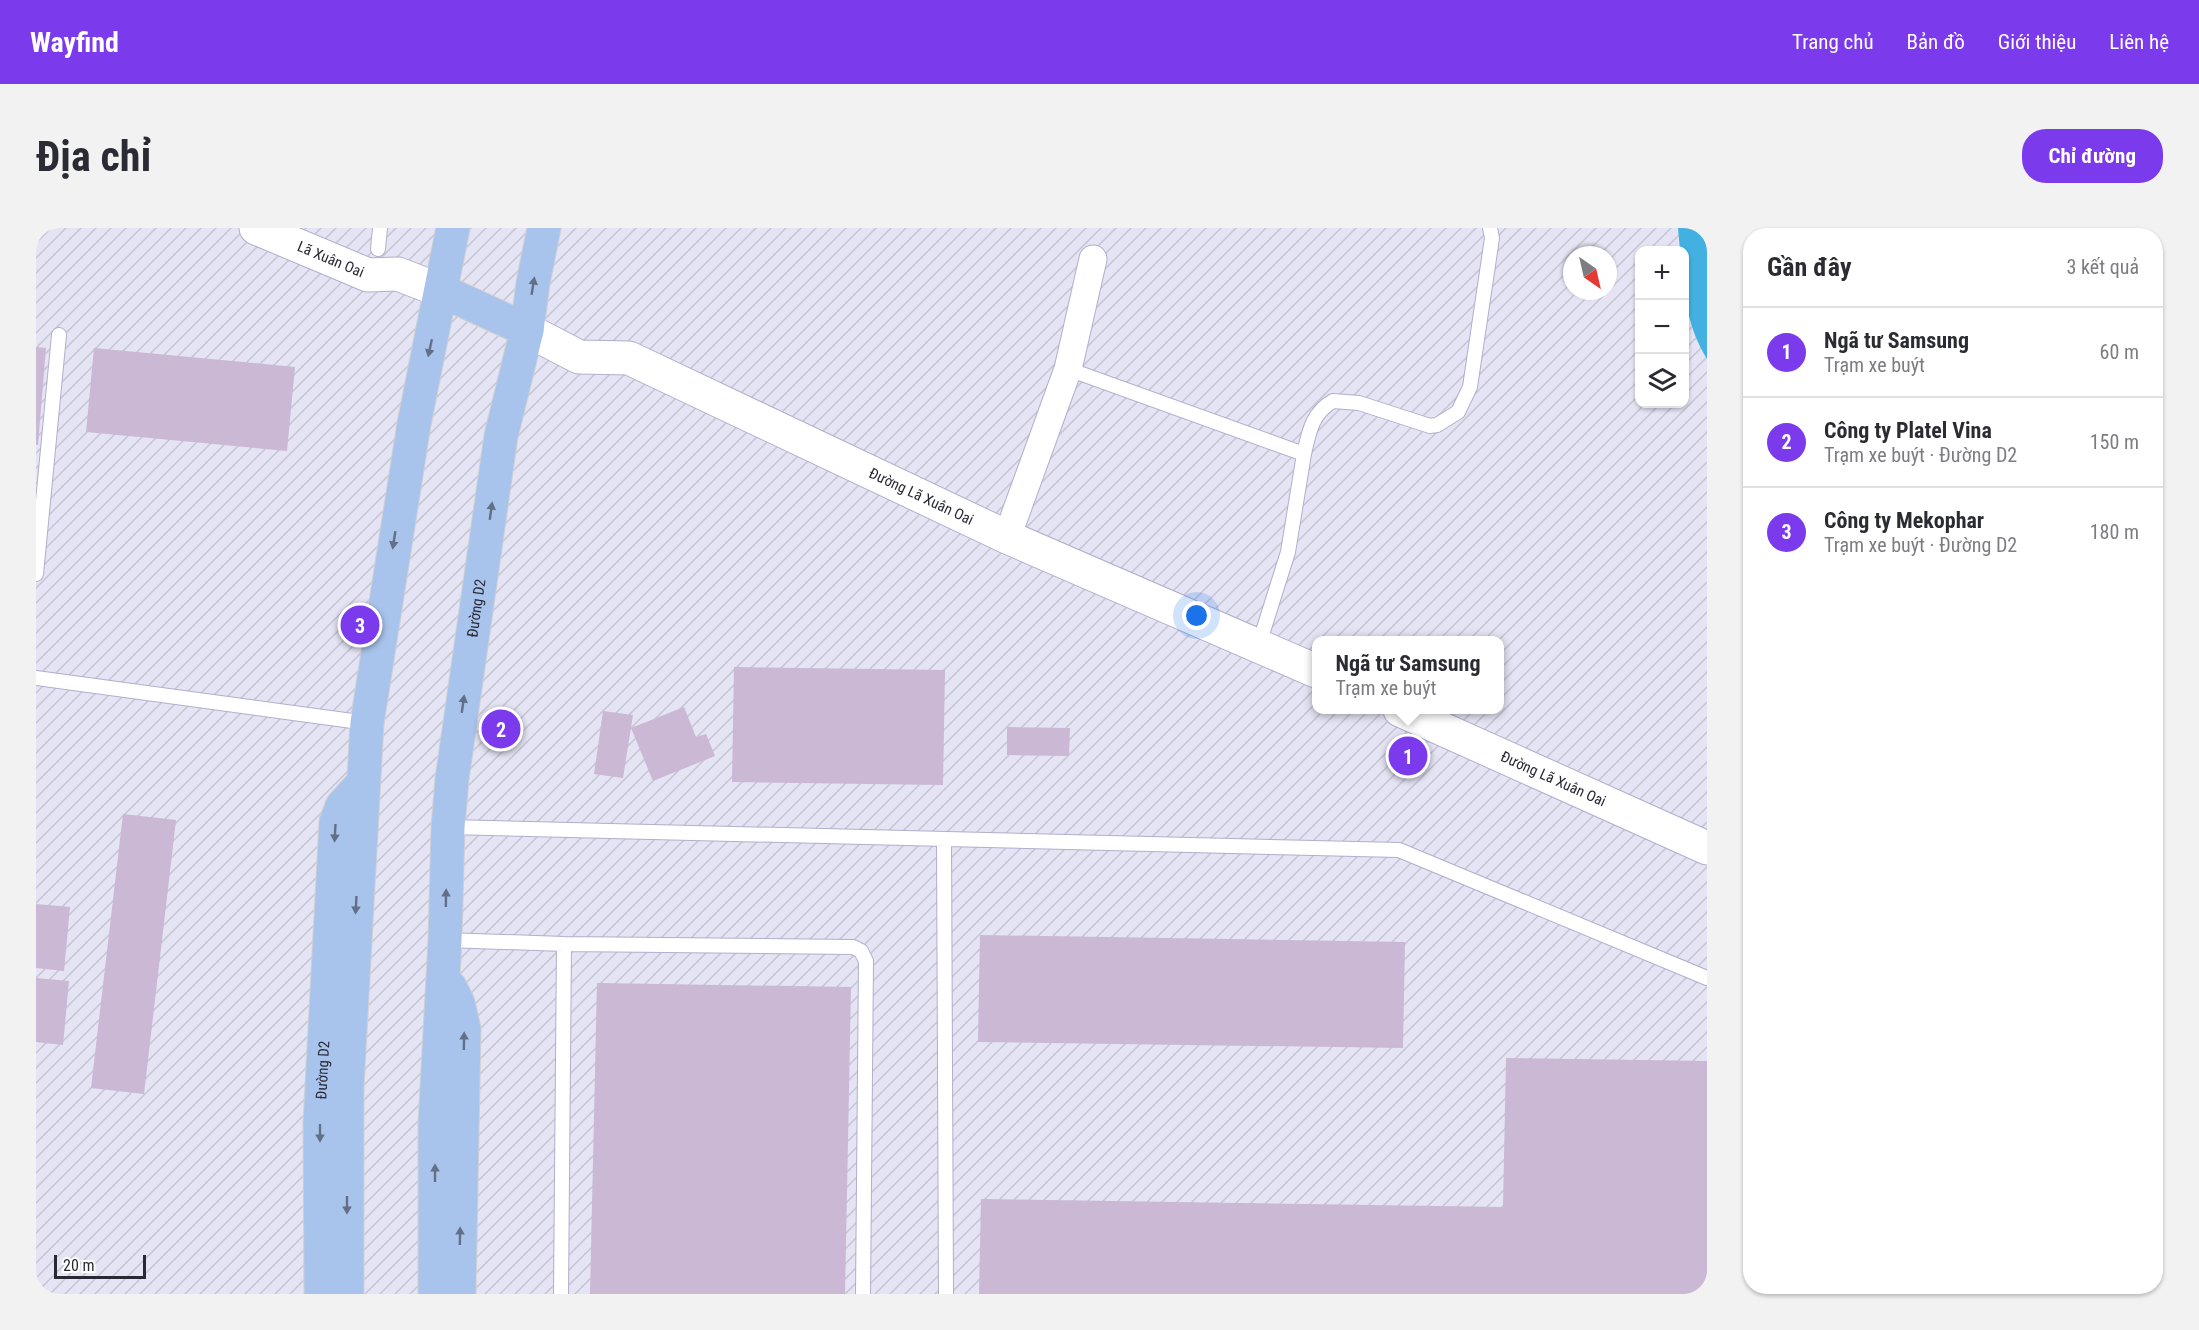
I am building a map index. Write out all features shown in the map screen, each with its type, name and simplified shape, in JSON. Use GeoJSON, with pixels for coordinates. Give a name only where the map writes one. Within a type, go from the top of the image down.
{"type":"FeatureCollection","features":[{"type":"Feature","properties":{"kind":"main road","name":"Lã Xuân Oai"},"geometry":{"type":"LineString","coordinates":[[256,228],[368,275],[398,274],[442,291]]}},
{"type":"Feature","properties":{"kind":"main road","name":"Đường D2"},"geometry":{"type":"LineString","coordinates":[[347,1294],[347,1087],[367,723],[405,475],[453,228]]}},
{"type":"Feature","properties":{"kind":"main road","name":"Đường D2"},"geometry":{"type":"LineString","coordinates":[[435,1294],[435,1124],[444,978],[448,827],[452,779],[501,436],[527,330],[533,283],[545,233]]}},
{"type":"Feature","properties":{"kind":"main road"},"geometry":{"type":"LineString","coordinates":[[442,291],[527,330]]}},
{"type":"Feature","properties":{"kind":"main road","name":"Đường Lã Xuân Oai"},"geometry":{"type":"LineString","coordinates":[[527,330],[579,357],[629,358],[1007,537],[1312,669]]}},
{"type":"Feature","properties":{"kind":"main road","name":"Đường Lã Xuân Oai"},"geometry":{"type":"LineString","coordinates":[[1409,714],[1707,849]]}},
{"type":"Feature","properties":{"kind":"main road","name":"Đường D2"},"geometry":{"type":"LineString","coordinates":[[321,1294],[320,1123],[336,822],[342,806],[362,784]]}},
{"type":"Feature","properties":{"kind":"main road"},"geometry":{"type":"LineString","coordinates":[[444,978],[458,1003],[464,1029],[459,1294]]}},
{"type":"Feature","properties":{"kind":"street"},"geometry":{"type":"LineString","coordinates":[[1007,537],[1068,369],[1094,259]]}},
{"type":"Feature","properties":{"kind":"lane"},"geometry":{"type":"LineString","coordinates":[[378,249],[380,228]]}},
{"type":"Feature","properties":{"kind":"lane"},"geometry":{"type":"LineString","coordinates":[[1259,644],[1288,552],[1304,454],[1312,422],[1320,411],[1333,401],[1359,403],[1430,426],[1437,425],[1458,412],[1470,387],[1477,354],[1492,238],[1490,228]]}},
{"type":"Feature","properties":{"kind":"lane"},"geometry":{"type":"LineString","coordinates":[[36,574],[59,335]]}},
{"type":"Feature","properties":{"kind":"lane"},"geometry":{"type":"LineString","coordinates":[[1068,369],[1304,454]]}},
{"type":"Feature","properties":{"kind":"lane"},"geometry":{"type":"LineString","coordinates":[[36,678],[367,723]]}},
{"type":"Feature","properties":{"kind":"lane"},"geometry":{"type":"LineString","coordinates":[[448,827],[1399,850],[1707,978]]}},
{"type":"Feature","properties":{"kind":"lane"},"geometry":{"type":"LineString","coordinates":[[944,840],[946,1294]]}},
{"type":"Feature","properties":{"kind":"lane"},"geometry":{"type":"LineString","coordinates":[[445,940],[564,944],[853,947],[861,951],[866,962],[863,1294]]}},
{"type":"Feature","properties":{"kind":"lane"},"geometry":{"type":"LineString","coordinates":[[561,1294],[564,944]]}},
{"type":"Feature","properties":{"kind":"shaded area"},"geometry":{"type":"Polygon","coordinates":[[[36,228],[1707,228],[1707,1294],[36,1294],[36,228]]]}},
{"type":"Feature","properties":{"kind":"water"},"geometry":{"type":"Polygon","coordinates":[[[1678,228],[1707,228],[1707,359],[1694,333],[1689,315],[1689,246],[1680,246],[1678,228]]]}},
{"type":"Feature","properties":{"kind":"building"},"geometry":{"type":"Polygon","coordinates":[[[36,347],[46,348],[38,445],[36,445],[36,347]]]}},
{"type":"Feature","properties":{"kind":"building"},"geometry":{"type":"Polygon","coordinates":[[[94,348],[295,367],[287,451],[86,432],[94,348]]]}},
{"type":"Feature","properties":{"kind":"building"},"geometry":{"type":"Polygon","coordinates":[[[734,667],[945,670],[943,785],[732,782],[734,667]]]}},
{"type":"Feature","properties":{"kind":"building"},"geometry":{"type":"Polygon","coordinates":[[[684,707],[696,737],[706,734],[715,756],[653,781],[631,728],[684,707]]]}},
{"type":"Feature","properties":{"kind":"building"},"geometry":{"type":"Polygon","coordinates":[[[603,711],[633,715],[623,778],[594,774],[603,711]]]}},
{"type":"Feature","properties":{"kind":"building"},"geometry":{"type":"Polygon","coordinates":[[[1007,727],[1070,728],[1069,756],[1007,755],[1007,727]]]}},
{"type":"Feature","properties":{"kind":"building"},"geometry":{"type":"Polygon","coordinates":[[[123,814],[176,820],[144,1094],[91,1088],[123,814]]]}},
{"type":"Feature","properties":{"kind":"building"},"geometry":{"type":"Polygon","coordinates":[[[36,904],[70,907],[64,971],[36,968],[36,904]]]}},
{"type":"Feature","properties":{"kind":"building"},"geometry":{"type":"Polygon","coordinates":[[[980,935],[1405,942],[1403,1048],[978,1042],[980,935]]]}},
{"type":"Feature","properties":{"kind":"building"},"geometry":{"type":"Polygon","coordinates":[[[36,978],[69,981],[63,1045],[36,1042],[36,978]]]}},
{"type":"Feature","properties":{"kind":"building"},"geometry":{"type":"Polygon","coordinates":[[[597,983],[851,987],[845,1294],[590,1294],[597,983]]]}},
{"type":"Feature","properties":{"kind":"building"},"geometry":{"type":"Polygon","coordinates":[[[1506,1058],[1707,1061],[1707,1294],[979,1294],[981,1199],[1503,1207],[1506,1058]]]}},
{"type":"Feature","properties":{"kind":"place","name":"Công ty Mekophar"},"geometry":{"type":"Point","coordinates":[360,625]}},
{"type":"Feature","properties":{"kind":"place","name":"Công ty Platel Vina"},"geometry":{"type":"Point","coordinates":[501,729]}},
{"type":"Feature","properties":{"kind":"place","name":"Ngã tư Samsung"},"geometry":{"type":"Point","coordinates":[1408,756]}}]}
